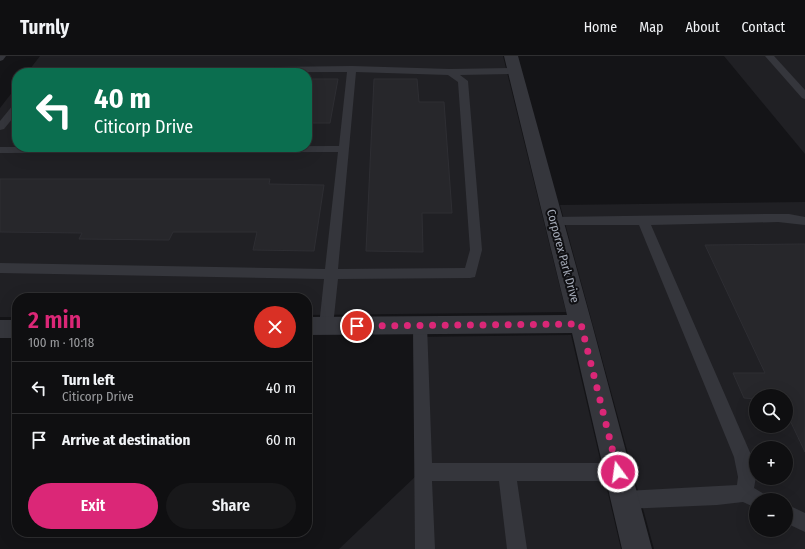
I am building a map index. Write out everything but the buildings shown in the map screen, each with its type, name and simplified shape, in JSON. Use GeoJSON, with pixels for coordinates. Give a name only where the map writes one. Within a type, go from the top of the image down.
{"type":"FeatureCollection","features":[{"type":"Feature","properties":{"kind":"street","name":"Corporex Park Drive"},"geometry":{"type":"LineString","coordinates":[[513,64],[581,324],[637,549]]}},
{"type":"Feature","properties":{"kind":"street"},"geometry":{"type":"LineString","coordinates":[[316,326],[581,324]]}},
{"type":"Feature","properties":{"kind":"street"},"geometry":{"type":"LineString","coordinates":[[0,329],[12,329]]}},
{"type":"Feature","properties":{"kind":"lane"},"geometry":{"type":"LineString","coordinates":[[769,56],[805,96]]}},
{"type":"Feature","properties":{"kind":"lane"},"geometry":{"type":"LineString","coordinates":[[312,70],[352,69],[450,72],[513,64]]}},
{"type":"Feature","properties":{"kind":"lane"},"geometry":{"type":"LineString","coordinates":[[316,326],[330,274],[352,69]]}},
{"type":"Feature","properties":{"kind":"lane"},"geometry":{"type":"LineString","coordinates":[[0,268],[330,274],[470,273],[476,250],[463,81],[450,72]]}},
{"type":"Feature","properties":{"kind":"lane"},"geometry":{"type":"LineString","coordinates":[[0,127],[12,113]]}},
{"type":"Feature","properties":{"kind":"lane"},"geometry":{"type":"LineString","coordinates":[[312,149],[344,149]]}},
{"type":"Feature","properties":{"kind":"lane"},"geometry":{"type":"LineString","coordinates":[[0,150],[12,150]]}},
{"type":"Feature","properties":{"kind":"lane"},"geometry":{"type":"LineString","coordinates":[[554,221],[644,222],[759,219],[794,219],[805,221]]}},
{"type":"Feature","properties":{"kind":"lane"},"geometry":{"type":"LineString","coordinates":[[644,222],[743,457],[750,493]]}},
{"type":"Feature","properties":{"kind":"lane"},"geometry":{"type":"LineString","coordinates":[[420,325],[425,549]]}},
{"type":"Feature","properties":{"kind":"lane"},"geometry":{"type":"LineString","coordinates":[[423,472],[618,472]]}},
{"type":"Feature","properties":{"kind":"lane"},"geometry":{"type":"LineString","coordinates":[[507,472],[517,549]]}},
{"type":"Feature","properties":{"kind":"lane"},"geometry":{"type":"LineString","coordinates":[[625,500],[749,496]]}},
{"type":"Feature","properties":{"kind":"lane"},"geometry":{"type":"LineString","coordinates":[[793,517],[805,523]]}},
{"type":"Feature","properties":{"kind":"shaded area"},"geometry":{"type":"Polygon","coordinates":[[[40,56],[503,56],[566,312],[312,315],[312,293],[12,293],[12,317],[0,317],[0,108],[12,92],[12,152],[312,152],[312,68],[31,68],[40,56]]]}},
{"type":"Feature","properties":{"kind":"shaded area"},"geometry":{"type":"Polygon","coordinates":[[[724,56],[805,56],[805,154],[724,56]]]}},
{"type":"Feature","properties":{"kind":"shaded area"},"geometry":{"type":"Polygon","coordinates":[[[805,202],[805,549],[654,549],[560,205],[805,202]]]}},
{"type":"Feature","properties":{"kind":"shaded area"},"geometry":{"type":"Polygon","coordinates":[[[571,335],[621,549],[339,549],[417,475],[413,337],[571,335]]]}},
{"type":"Feature","properties":{"kind":"route"},"geometry":{"type":"LineString","coordinates":[[357,326],[581,324],[618,472]]}}]}
